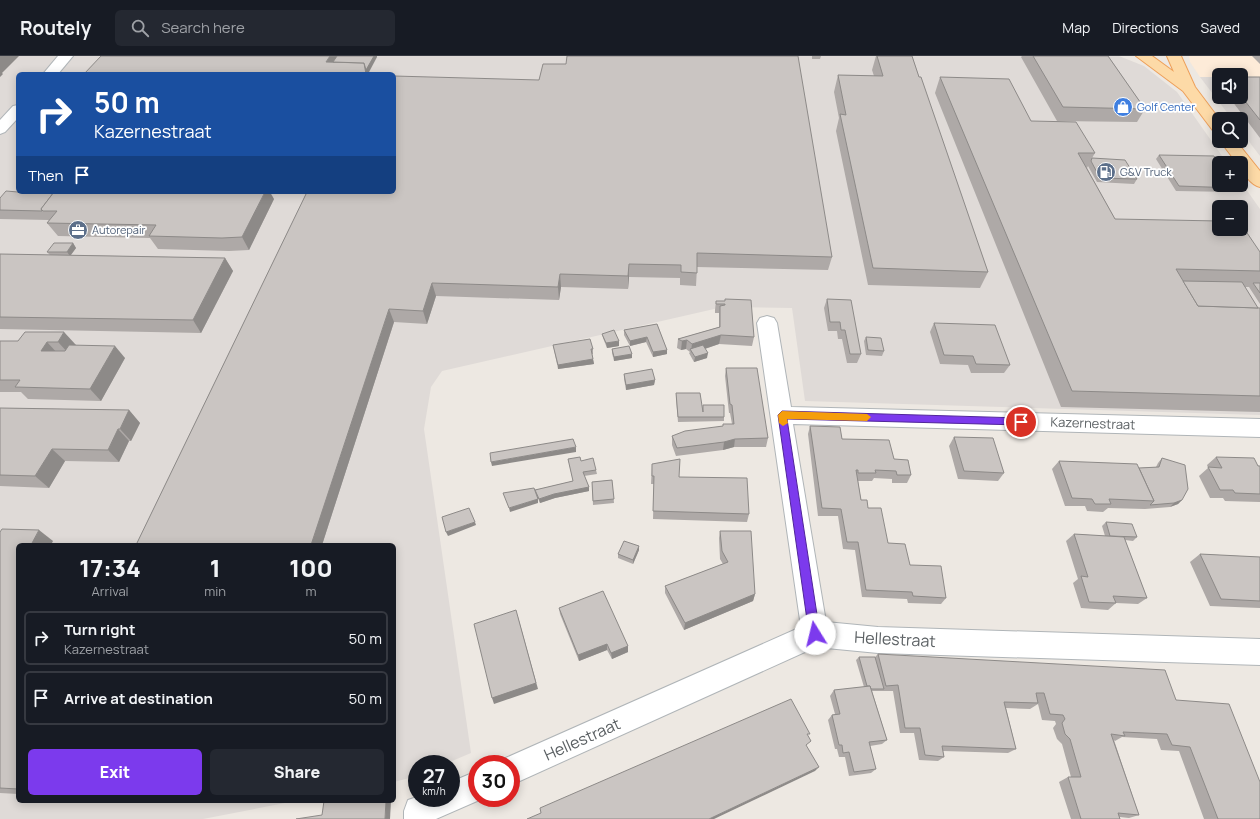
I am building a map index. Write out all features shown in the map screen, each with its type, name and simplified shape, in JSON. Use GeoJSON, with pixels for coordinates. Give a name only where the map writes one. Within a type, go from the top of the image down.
{"type":"FeatureCollection","features":[{"type":"Feature","properties":{"kind":"main road"},"geometry":{"type":"LineString","coordinates":[[1144,56],[1188,88]]}},
{"type":"Feature","properties":{"kind":"main road"},"geometry":{"type":"LineString","coordinates":[[1174,56],[1188,88],[1212,120]]}},
{"type":"Feature","properties":{"kind":"main road"},"geometry":{"type":"LineString","coordinates":[[1233,148],[1260,182]]}},
{"type":"Feature","properties":{"kind":"street"},"geometry":{"type":"LineString","coordinates":[[52,72],[66,56]]}},
{"type":"Feature","properties":{"kind":"street"},"geometry":{"type":"LineString","coordinates":[[0,129],[16,111]]}},
{"type":"Feature","properties":{"kind":"street"},"geometry":{"type":"LineString","coordinates":[[767,323],[815,634]]}},
{"type":"Feature","properties":{"kind":"street","name":"Kazernestraat"},"geometry":{"type":"LineString","coordinates":[[782,415],[1260,428]]}},
{"type":"Feature","properties":{"kind":"street","name":"Hellestraat"},"geometry":{"type":"LineString","coordinates":[[520,766],[815,634],[878,640],[1260,652]]}},
{"type":"Feature","properties":{"kind":"street"},"geometry":{"type":"LineString","coordinates":[[419,819],[419,811],[429,807]]}},
{"type":"Feature","properties":{"kind":"shaded area"},"geometry":{"type":"Polygon","coordinates":[[[0,56],[1119,56],[1144,66],[1177,92],[1212,142],[1212,148],[1216,148],[1222,156],[1212,156],[1212,192],[1248,192],[1260,209],[1260,415],[805,401],[792,308],[723,307],[442,371],[431,387],[424,429],[471,753],[460,758],[460,755],[408,755],[408,778],[396,781],[396,543],[16,543],[16,803],[285,803],[203,819],[0,819],[0,56]]]}},
{"type":"Feature","properties":{"kind":"shaded area"},"geometry":{"type":"Polygon","coordinates":[[[1189,56],[1260,56],[1260,77],[1248,76],[1248,68],[1212,68],[1212,77],[1200,77],[1190,62],[1189,56]]]}},
{"type":"Feature","properties":{"kind":"shaded area"},"geometry":{"type":"Polygon","coordinates":[[[1200,77],[1212,77],[1212,93],[1200,77]]]}},
{"type":"Feature","properties":{"kind":"shaded area"},"geometry":{"type":"Polygon","coordinates":[[[1248,77],[1260,77],[1260,156],[1248,140],[1248,112],[1227,112],[1221,104],[1248,104],[1248,77]]]}},
{"type":"Feature","properties":{"kind":"building"},"geometry":{"type":"Polygon","coordinates":[[[101,56],[330,56],[326,62],[364,63],[366,72],[86,72],[101,56]]]}},
{"type":"Feature","properties":{"kind":"building"},"geometry":{"type":"Polygon","coordinates":[[[337,56],[374,56],[366,70],[364,63],[333,62],[337,56]]]}},
{"type":"Feature","properties":{"kind":"building"},"geometry":{"type":"Polygon","coordinates":[[[567,56],[798,56],[832,257],[697,253],[697,273],[681,272],[681,265],[629,264],[628,276],[560,274],[558,287],[432,283],[423,311],[389,309],[312,543],[137,543],[306,194],[396,194],[396,76],[539,80],[543,64],[566,64],[567,56]]]}},
{"type":"Feature","properties":{"kind":"building"},"geometry":{"type":"Polygon","coordinates":[[[877,56],[912,56],[919,77],[921,77],[988,272],[873,268],[840,114],[846,115],[838,75],[883,76],[877,56]]]}},
{"type":"Feature","properties":{"kind":"building"},"geometry":{"type":"Polygon","coordinates":[[[1033,56],[1108,56],[1145,109],[1063,107],[1033,56]]]}},
{"type":"Feature","properties":{"kind":"building"},"geometry":{"type":"Polygon","coordinates":[[[940,77],[1009,79],[1031,121],[1076,122],[1095,153],[1078,153],[1115,219],[1212,221],[1212,236],[1248,236],[1248,234],[1260,252],[1260,271],[1176,269],[1198,306],[1260,308],[1260,396],[1072,391],[940,77]]]}},
{"type":"Feature","properties":{"kind":"building"},"geometry":{"type":"Polygon","coordinates":[[[1248,77],[1260,77],[1260,120],[1247,104],[1248,77]]]}},
{"type":"Feature","properties":{"kind":"building"},"geometry":{"type":"Polygon","coordinates":[[[1159,155],[1214,156],[1212,156],[1212,187],[1179,186],[1159,155]]]}},
{"type":"Feature","properties":{"kind":"building"},"geometry":{"type":"Polygon","coordinates":[[[1092,158],[1125,160],[1137,179],[1100,178],[1091,161],[1092,158]]]}},
{"type":"Feature","properties":{"kind":"building"},"geometry":{"type":"Polygon","coordinates":[[[6,191],[16,192],[16,194],[52,194],[41,209],[42,211],[0,210],[0,198],[6,191]]]}},
{"type":"Feature","properties":{"kind":"building"},"geometry":{"type":"Polygon","coordinates":[[[52,194],[264,194],[242,237],[222,238],[149,236],[156,225],[47,223],[57,211],[43,211],[41,209],[52,194]]]}},
{"type":"Feature","properties":{"kind":"building"},"geometry":{"type":"Polygon","coordinates":[[[54,243],[73,243],[67,252],[47,252],[54,243]]]}},
{"type":"Feature","properties":{"kind":"building"},"geometry":{"type":"Polygon","coordinates":[[[0,254],[225,258],[193,320],[0,317],[0,254]]]}},
{"type":"Feature","properties":{"kind":"building"},"geometry":{"type":"Polygon","coordinates":[[[1183,281],[1242,282],[1258,308],[1198,306],[1183,281]]]}},
{"type":"Feature","properties":{"kind":"building"},"geometry":{"type":"Polygon","coordinates":[[[1253,283],[1260,283],[1260,293],[1253,283]]]}},
{"type":"Feature","properties":{"kind":"building"},"geometry":{"type":"Polygon","coordinates":[[[725,299],[751,300],[754,337],[721,335],[692,344],[687,340],[682,341],[678,339],[720,327],[720,306],[725,304],[716,304],[716,301],[725,301],[725,299]]]}},
{"type":"Feature","properties":{"kind":"building"},"geometry":{"type":"Polygon","coordinates":[[[827,299],[851,300],[861,354],[850,354],[845,330],[841,330],[840,322],[830,322],[827,299]]]}},
{"type":"Feature","properties":{"kind":"building"},"geometry":{"type":"Polygon","coordinates":[[[934,323],[995,325],[1010,365],[976,364],[973,356],[944,355],[934,323]]]}},
{"type":"Feature","properties":{"kind":"building"},"geometry":{"type":"Polygon","coordinates":[[[657,324],[667,350],[653,352],[647,337],[630,341],[624,330],[657,324]]]}},
{"type":"Feature","properties":{"kind":"building"},"geometry":{"type":"Polygon","coordinates":[[[614,330],[619,341],[606,343],[602,334],[614,330]]]}},
{"type":"Feature","properties":{"kind":"building"},"geometry":{"type":"Polygon","coordinates":[[[25,332],[64,332],[58,342],[47,342],[41,351],[65,351],[69,345],[115,346],[90,389],[15,387],[20,380],[0,380],[0,341],[18,341],[25,332]]]}},
{"type":"Feature","properties":{"kind":"building"},"geometry":{"type":"Polygon","coordinates":[[[866,337],[881,338],[884,351],[868,350],[866,337]]]}},
{"type":"Feature","properties":{"kind":"building"},"geometry":{"type":"Polygon","coordinates":[[[590,339],[593,349],[591,349],[593,359],[558,365],[553,345],[590,339]]]}},
{"type":"Feature","properties":{"kind":"building"},"geometry":{"type":"Polygon","coordinates":[[[703,345],[708,353],[695,357],[690,349],[703,345]]]}},
{"type":"Feature","properties":{"kind":"building"},"geometry":{"type":"Polygon","coordinates":[[[629,346],[632,354],[614,357],[612,349],[629,346]]]}},
{"type":"Feature","properties":{"kind":"building"},"geometry":{"type":"Polygon","coordinates":[[[726,368],[757,368],[768,438],[735,439],[724,442],[677,448],[672,436],[685,431],[723,426],[723,424],[734,424],[726,368]]]}},
{"type":"Feature","properties":{"kind":"building"},"geometry":{"type":"Polygon","coordinates":[[[652,369],[655,380],[626,385],[624,374],[652,369]]]}},
{"type":"Feature","properties":{"kind":"building"},"geometry":{"type":"Polygon","coordinates":[[[676,393],[700,393],[703,412],[703,405],[724,405],[724,417],[678,417],[676,393]]]}},
{"type":"Feature","properties":{"kind":"building"},"geometry":{"type":"Polygon","coordinates":[[[0,408],[129,410],[108,450],[52,449],[35,476],[0,475],[0,408]]]}},
{"type":"Feature","properties":{"kind":"building"},"geometry":{"type":"Polygon","coordinates":[[[810,426],[840,427],[842,439],[889,440],[894,459],[908,460],[911,475],[897,475],[896,471],[875,470],[876,473],[858,473],[858,470],[856,470],[861,500],[867,500],[868,508],[881,508],[888,543],[905,544],[910,565],[941,566],[946,598],[913,596],[912,592],[866,590],[858,542],[847,542],[841,509],[822,508],[810,426]]]}},
{"type":"Feature","properties":{"kind":"building"},"geometry":{"type":"Polygon","coordinates":[[[954,437],[993,438],[1004,473],[964,471],[954,437]]]}},
{"type":"Feature","properties":{"kind":"building"},"geometry":{"type":"Polygon","coordinates":[[[573,439],[576,447],[491,462],[490,453],[573,439]]]}},
{"type":"Feature","properties":{"kind":"building"},"geometry":{"type":"Polygon","coordinates":[[[580,457],[581,461],[593,458],[596,470],[583,472],[589,487],[554,494],[539,499],[535,490],[573,481],[568,459],[580,457]]]}},
{"type":"Feature","properties":{"kind":"building"},"geometry":{"type":"Polygon","coordinates":[[[1216,457],[1254,458],[1258,466],[1260,466],[1260,494],[1235,493],[1233,490],[1220,490],[1208,467],[1222,468],[1216,457]]]}},
{"type":"Feature","properties":{"kind":"building"},"geometry":{"type":"Polygon","coordinates":[[[1162,458],[1185,465],[1188,489],[1182,500],[1174,503],[1150,505],[1154,501],[1139,468],[1159,467],[1162,458]]]}},
{"type":"Feature","properties":{"kind":"building"},"geometry":{"type":"Polygon","coordinates":[[[680,459],[679,477],[747,478],[749,514],[653,511],[654,476],[652,476],[652,464],[680,459]]]}},
{"type":"Feature","properties":{"kind":"building"},"geometry":{"type":"Polygon","coordinates":[[[1059,461],[1137,464],[1154,501],[1109,499],[1111,504],[1095,504],[1092,499],[1072,498],[1059,461]]]}},
{"type":"Feature","properties":{"kind":"building"},"geometry":{"type":"Polygon","coordinates":[[[612,480],[614,499],[593,501],[592,482],[612,480]]]}},
{"type":"Feature","properties":{"kind":"building"},"geometry":{"type":"Polygon","coordinates":[[[534,488],[538,499],[509,508],[503,493],[534,488]]]}},
{"type":"Feature","properties":{"kind":"building"},"geometry":{"type":"Polygon","coordinates":[[[469,508],[475,522],[446,532],[442,517],[469,508]]]}},
{"type":"Feature","properties":{"kind":"building"},"geometry":{"type":"Polygon","coordinates":[[[1106,522],[1132,524],[1137,537],[1110,536],[1106,522]]]}},
{"type":"Feature","properties":{"kind":"building"},"geometry":{"type":"Polygon","coordinates":[[[2,529],[39,530],[32,543],[16,543],[16,789],[0,788],[0,532],[2,529]]]}},
{"type":"Feature","properties":{"kind":"building"},"geometry":{"type":"Polygon","coordinates":[[[720,531],[751,531],[755,594],[685,623],[665,586],[728,562],[722,551],[720,531]]]}},
{"type":"Feature","properties":{"kind":"building"},"geometry":{"type":"Polygon","coordinates":[[[1074,534],[1124,537],[1147,598],[1113,596],[1116,603],[1089,602],[1081,576],[1088,577],[1074,534]]]}},
{"type":"Feature","properties":{"kind":"building"},"geometry":{"type":"Polygon","coordinates":[[[624,541],[639,546],[633,560],[618,554],[624,541]]]}},
{"type":"Feature","properties":{"kind":"building"},"geometry":{"type":"Polygon","coordinates":[[[1200,554],[1260,557],[1260,601],[1221,599],[1200,554]]]}},
{"type":"Feature","properties":{"kind":"building"},"geometry":{"type":"Polygon","coordinates":[[[603,591],[628,646],[611,653],[607,644],[578,655],[559,608],[603,591]]]}},
{"type":"Feature","properties":{"kind":"building"},"geometry":{"type":"Polygon","coordinates":[[[516,610],[536,683],[492,698],[474,624],[516,610]]]}},
{"type":"Feature","properties":{"kind":"building"},"geometry":{"type":"Polygon","coordinates":[[[878,654],[1165,670],[1176,700],[1229,704],[1260,782],[1260,819],[1218,819],[1190,747],[1172,745],[1167,734],[1123,732],[1125,736],[1111,734],[1139,815],[1118,813],[1120,819],[1081,819],[1068,777],[1081,777],[1070,739],[1065,734],[1062,723],[1065,719],[1063,715],[1050,714],[1044,693],[1036,693],[1038,703],[1004,702],[1016,749],[942,746],[944,757],[925,755],[920,728],[905,728],[898,685],[886,686],[878,654]]]}},
{"type":"Feature","properties":{"kind":"building"},"geometry":{"type":"Polygon","coordinates":[[[859,657],[875,657],[884,689],[871,689],[870,686],[867,686],[859,657]]]}},
{"type":"Feature","properties":{"kind":"building"},"geometry":{"type":"Polygon","coordinates":[[[870,686],[887,740],[869,742],[876,769],[854,772],[849,752],[843,753],[842,745],[839,745],[832,715],[840,714],[834,690],[870,686]]]}},
{"type":"Feature","properties":{"kind":"building"},"geometry":{"type":"Polygon","coordinates":[[[791,699],[810,734],[807,734],[811,741],[806,745],[819,767],[709,819],[527,819],[541,813],[540,808],[791,699]]]}},
{"type":"Feature","properties":{"kind":"building"},"geometry":{"type":"Polygon","coordinates":[[[324,803],[386,803],[385,819],[296,819],[322,815],[324,803]]]}},
{"type":"Feature","properties":{"kind":"slow traffic"},"geometry":{"type":"LineString","coordinates":[[783,423],[782,415],[867,417]]}},
{"type":"Feature","properties":{"kind":"place","name":"Golf Center"},"geometry":{"type":"Point","coordinates":[1123,107]}},
{"type":"Feature","properties":{"kind":"place","name":"G&V Truck"},"geometry":{"type":"Point","coordinates":[1106,172]}},
{"type":"Feature","properties":{"kind":"place","name":"Autorepair"},"geometry":{"type":"Point","coordinates":[78,230]}},
{"type":"Feature","properties":{"kind":"route"},"geometry":{"type":"LineString","coordinates":[[815,634],[782,415],[1021,422]]}}]}
